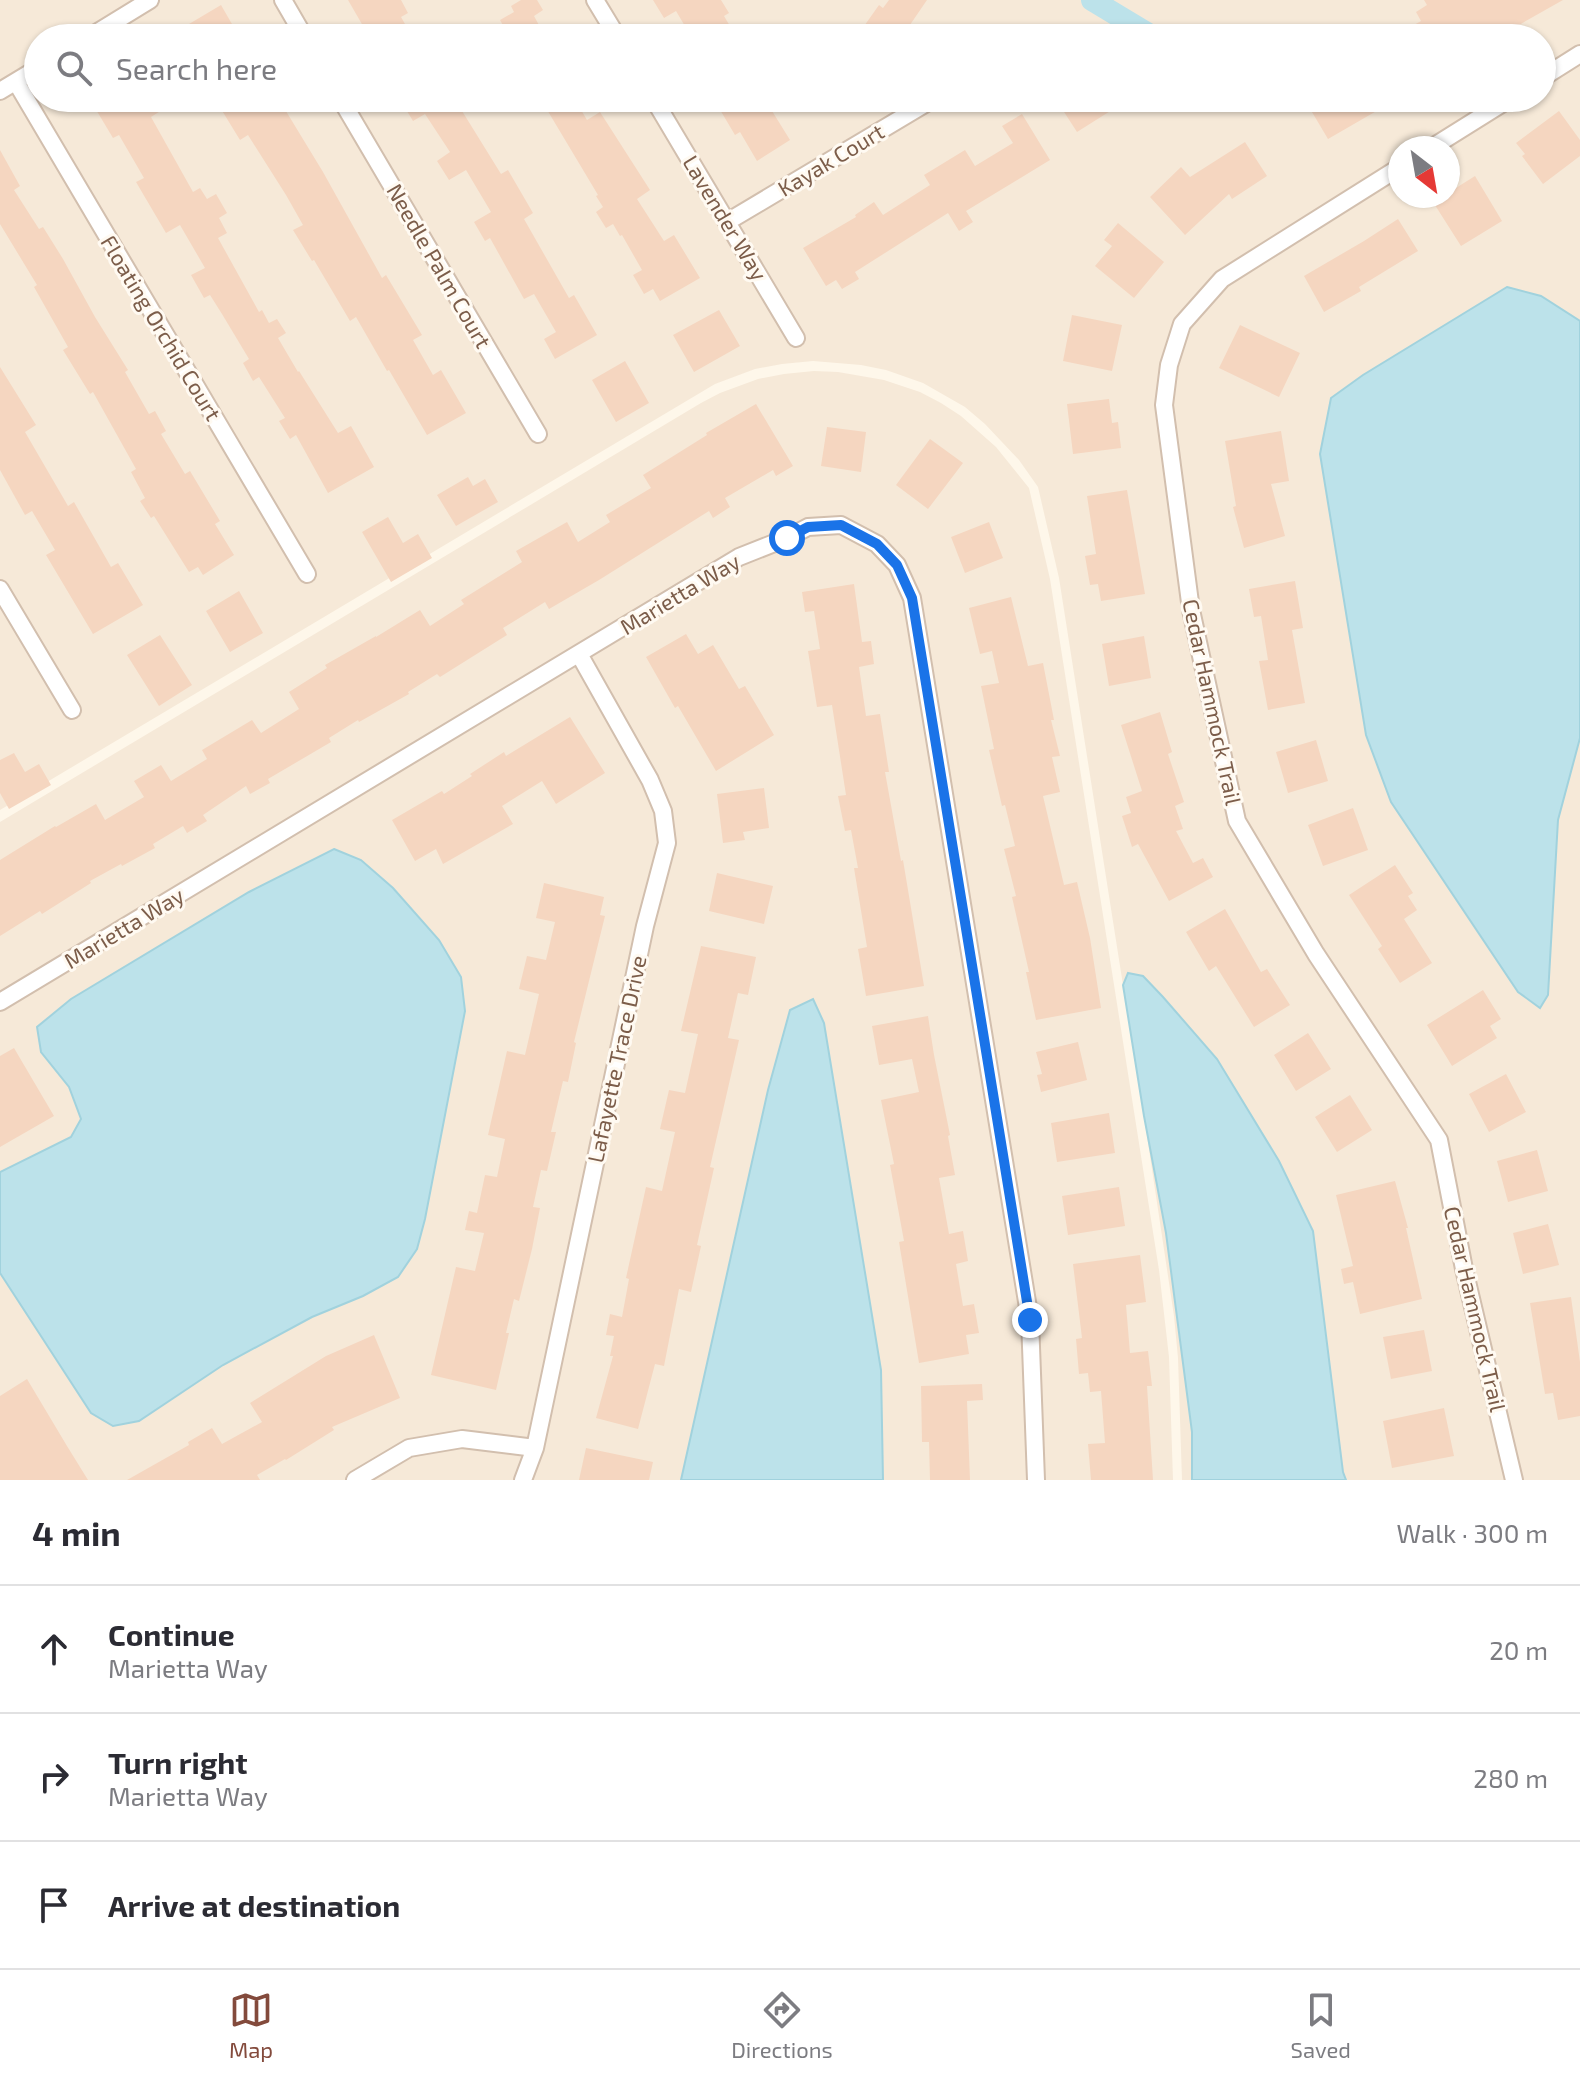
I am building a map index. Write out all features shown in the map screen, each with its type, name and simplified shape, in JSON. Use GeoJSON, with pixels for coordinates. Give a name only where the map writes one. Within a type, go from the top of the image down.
{"type":"FeatureCollection","features":[{"type":"Feature","properties":{"kind":"street"},"geometry":{"type":"LineString","coordinates":[[111,24],[150,0]]}},
{"type":"Feature","properties":{"kind":"street"},"geometry":{"type":"LineString","coordinates":[[283,0],[297,24]]}},
{"type":"Feature","properties":{"kind":"street"},"geometry":{"type":"LineString","coordinates":[[595,0],[610,24]]}},
{"type":"Feature","properties":{"kind":"street"},"geometry":{"type":"LineString","coordinates":[[1556,69],[1580,54]]}},
{"type":"Feature","properties":{"kind":"street"},"geometry":{"type":"LineString","coordinates":[[0,91],[24,77]]}},
{"type":"Feature","properties":{"kind":"street","name":"Floating Orchid Court"},"geometry":{"type":"LineString","coordinates":[[16,82],[24,96]]}},
{"type":"Feature","properties":{"kind":"street","name":"Floating Orchid Court"},"geometry":{"type":"LineString","coordinates":[[34,112],[307,574]]}},
{"type":"Feature","properties":{"kind":"street","name":"Needle Palm Court"},"geometry":{"type":"LineString","coordinates":[[348,112],[538,434]]}},
{"type":"Feature","properties":{"kind":"street","name":"Lavender Way"},"geometry":{"type":"LineString","coordinates":[[661,112],[796,338]]}},
{"type":"Feature","properties":{"kind":"street","name":"Kayak Court"},"geometry":{"type":"LineString","coordinates":[[727,222],[912,112]]}},
{"type":"Feature","properties":{"kind":"street"},"geometry":{"type":"LineString","coordinates":[[1450,136],[1489,112]]}},
{"type":"Feature","properties":{"kind":"street","name":"Cedar Hammock Trail"},"geometry":{"type":"LineString","coordinates":[[1388,175],[1222,279],[1182,324],[1169,365],[1164,405],[1191,610],[1237,821],[1316,954],[1439,1140],[1464,1269],[1514,1480]]}},
{"type":"Feature","properties":{"kind":"street","name":"Marietta Way"},"geometry":{"type":"LineString","coordinates":[[0,1002],[739,557],[808,527],[841,525],[877,544],[897,565],[912,598],[1030,1320],[1036,1480]]}},
{"type":"Feature","properties":{"kind":"street"},"geometry":{"type":"LineString","coordinates":[[0,589],[72,710]]}},
{"type":"Feature","properties":{"kind":"street","name":"Lafayette Trace Drive"},"geometry":{"type":"LineString","coordinates":[[523,1480],[535,1448],[645,926],[667,843],[663,811],[650,780],[579,654]]}},
{"type":"Feature","properties":{"kind":"street"},"geometry":{"type":"LineString","coordinates":[[355,1480],[409,1448],[462,1439],[535,1448]]}},
{"type":"Feature","properties":{"kind":"shaded area"},"geometry":{"type":"Polygon","coordinates":[[[0,0],[1580,0],[1580,321],[1541,296],[1507,288],[1363,375],[1332,398],[1320,454],[1366,734],[1391,802],[1518,992],[1540,1008],[1548,994],[1558,820],[1580,738],[1580,1480],[1346,1480],[1313,1231],[1279,1161],[1217,1059],[1143,977],[1128,973],[1123,985],[1059,578],[1038,487],[1019,460],[985,424],[965,407],[923,383],[861,365],[813,361],[755,369],[715,384],[0,810],[0,0]]]}},
{"type":"Feature","properties":{"kind":"shaded area"},"geometry":{"type":"Polygon","coordinates":[[[814,371],[884,380],[941,403],[996,447],[1029,488],[1050,579],[1159,1270],[1169,1357],[1173,1480],[0,1480],[0,822],[701,403],[758,379],[814,371]]]}},
{"type":"Feature","properties":{"kind":"shaded area"},"geometry":{"type":"Polygon","coordinates":[[[1144,1116],[1166,1233],[1192,1432],[1192,1480],[1182,1480],[1174,1316],[1144,1116]]]}},
{"type":"Feature","properties":{"kind":"water"},"geometry":{"type":"Polygon","coordinates":[[[1507,287],[1541,296],[1580,321],[1580,738],[1558,820],[1548,995],[1540,1008],[1518,992],[1391,802],[1366,735],[1320,454],[1331,398],[1507,287]]]}},
{"type":"Feature","properties":{"kind":"water"},"geometry":{"type":"Polygon","coordinates":[[[334,849],[361,860],[393,888],[439,940],[461,977],[465,1011],[417,1249],[398,1277],[363,1296],[312,1317],[223,1365],[139,1421],[113,1426],[91,1413],[0,1273],[0,1172],[71,1137],[81,1119],[69,1087],[41,1052],[37,1027],[71,999],[249,892],[334,849]]]}},
{"type":"Feature","properties":{"kind":"water"},"geometry":{"type":"Polygon","coordinates":[[[1128,973],[1143,976],[1217,1059],[1279,1161],[1313,1231],[1346,1480],[1192,1480],[1192,1432],[1166,1233],[1123,985],[1128,973]]]}},
{"type":"Feature","properties":{"kind":"water"},"geometry":{"type":"Polygon","coordinates":[[[813,999],[824,1023],[881,1370],[883,1480],[681,1480],[768,1090],[790,1010],[813,999]]]}},
{"type":"Feature","properties":{"kind":"building"},"geometry":{"type":"Polygon","coordinates":[[[348,0],[401,0],[408,13],[401,17],[405,24],[362,24],[348,0]]]}},
{"type":"Feature","properties":{"kind":"building"},"geometry":{"type":"Polygon","coordinates":[[[521,0],[537,0],[543,10],[534,16],[538,24],[502,24],[500,20],[514,12],[511,6],[521,0]]]}},
{"type":"Feature","properties":{"kind":"building"},"geometry":{"type":"Polygon","coordinates":[[[653,0],[721,0],[729,13],[724,16],[729,24],[684,24],[676,11],[664,18],[653,0]]]}},
{"type":"Feature","properties":{"kind":"building"},"geometry":{"type":"Polygon","coordinates":[[[889,0],[927,0],[911,24],[866,24],[879,5],[883,8],[889,0]]]}},
{"type":"Feature","properties":{"kind":"building"},"geometry":{"type":"Polygon","coordinates":[[[1424,0],[1563,0],[1521,24],[1416,24],[1421,21],[1416,12],[1427,5],[1424,0]]]}},
{"type":"Feature","properties":{"kind":"building"},"geometry":{"type":"Polygon","coordinates":[[[221,5],[232,24],[189,24],[221,5]]]}},
{"type":"Feature","properties":{"kind":"building"},"geometry":{"type":"Polygon","coordinates":[[[1559,111],[1580,140],[1580,156],[1543,184],[1516,143],[1559,111]]]}},
{"type":"Feature","properties":{"kind":"building"},"geometry":{"type":"Polygon","coordinates":[[[97,112],[159,112],[151,117],[193,192],[200,188],[207,199],[216,194],[227,213],[219,218],[227,233],[218,238],[259,312],[262,310],[269,323],[277,319],[286,333],[278,338],[298,372],[338,433],[351,426],[374,467],[328,493],[296,435],[290,439],[279,421],[285,418],[259,377],[253,381],[243,363],[249,359],[222,314],[210,295],[204,298],[191,275],[205,268],[180,225],[166,233],[136,182],[144,178],[119,135],[113,138],[97,112]]]}},
{"type":"Feature","properties":{"kind":"building"},"geometry":{"type":"Polygon","coordinates":[[[223,112],[287,112],[382,278],[386,275],[422,335],[413,340],[433,375],[441,370],[466,413],[427,435],[356,317],[350,321],[293,230],[303,225],[248,135],[240,140],[223,112]]]}},
{"type":"Feature","properties":{"kind":"building"},"geometry":{"type":"Polygon","coordinates":[[[408,112],[463,112],[501,174],[508,170],[533,213],[524,219],[569,298],[574,295],[597,335],[555,359],[544,339],[556,332],[534,294],[524,299],[490,238],[485,241],[474,222],[491,212],[466,170],[449,180],[437,161],[450,152],[425,114],[413,121],[408,112]]]}},
{"type":"Feature","properties":{"kind":"building"},"geometry":{"type":"Polygon","coordinates":[[[548,112],[582,112],[587,120],[600,112],[650,190],[637,199],[664,241],[674,235],[700,278],[660,301],[653,289],[644,294],[633,275],[642,270],[622,235],[613,224],[606,228],[596,212],[603,207],[548,112]]]}},
{"type":"Feature","properties":{"kind":"building"},"geometry":{"type":"Polygon","coordinates":[[[721,112],[773,112],[790,140],[757,161],[740,132],[735,135],[721,112]]]}},
{"type":"Feature","properties":{"kind":"building"},"geometry":{"type":"Polygon","coordinates":[[[1064,112],[1109,112],[1077,132],[1064,112]]]}},
{"type":"Feature","properties":{"kind":"building"},"geometry":{"type":"Polygon","coordinates":[[[1312,112],[1375,112],[1328,139],[1312,112]]]}},
{"type":"Feature","properties":{"kind":"building"},"geometry":{"type":"Polygon","coordinates":[[[1022,114],[1050,160],[966,211],[973,222],[959,231],[948,213],[855,272],[859,279],[842,289],[836,280],[826,286],[803,248],[856,217],[874,202],[883,215],[930,185],[924,175],[965,150],[975,166],[1013,143],[1002,126],[1022,114]]]}},
{"type":"Feature","properties":{"kind":"building"},"geometry":{"type":"Polygon","coordinates":[[[1245,142],[1267,176],[1232,199],[1229,194],[1185,235],[1150,197],[1181,167],[1190,177],[1245,142]]]}},
{"type":"Feature","properties":{"kind":"building"},"geometry":{"type":"Polygon","coordinates":[[[0,150],[20,186],[14,190],[63,259],[128,370],[125,372],[149,414],[155,411],[166,431],[161,434],[185,474],[190,471],[220,521],[215,524],[234,555],[203,575],[198,567],[189,572],[154,516],[151,518],[140,501],[145,498],[131,472],[136,469],[93,392],[90,394],[63,350],[68,347],[34,287],[37,285],[0,224],[0,150]]]}},
{"type":"Feature","properties":{"kind":"building"},"geometry":{"type":"Polygon","coordinates":[[[1475,176],[1502,221],[1461,246],[1437,208],[1460,208],[1460,185],[1475,176]]]}},
{"type":"Feature","properties":{"kind":"building"},"geometry":{"type":"Polygon","coordinates":[[[1398,219],[1418,251],[1359,287],[1361,291],[1324,312],[1304,276],[1398,219]]]}},
{"type":"Feature","properties":{"kind":"building"},"geometry":{"type":"Polygon","coordinates":[[[1118,223],[1164,262],[1134,298],[1095,266],[1112,246],[1104,240],[1118,223]]]}},
{"type":"Feature","properties":{"kind":"building"},"geometry":{"type":"Polygon","coordinates":[[[719,310],[740,346],[694,372],[673,335],[719,310]]]}},
{"type":"Feature","properties":{"kind":"building"},"geometry":{"type":"Polygon","coordinates":[[[1072,315],[1122,325],[1112,371],[1063,361],[1072,315]]]}},
{"type":"Feature","properties":{"kind":"building"},"geometry":{"type":"Polygon","coordinates":[[[1240,325],[1300,353],[1279,397],[1219,368],[1240,325]]]}},
{"type":"Feature","properties":{"kind":"building"},"geometry":{"type":"Polygon","coordinates":[[[625,361],[649,403],[616,422],[592,380],[625,361]]]}},
{"type":"Feature","properties":{"kind":"building"},"geometry":{"type":"Polygon","coordinates":[[[0,367],[36,425],[25,432],[68,506],[74,502],[111,567],[118,563],[143,605],[93,634],[46,555],[55,550],[32,511],[25,515],[0,470],[0,367]]]}},
{"type":"Feature","properties":{"kind":"building"},"geometry":{"type":"Polygon","coordinates":[[[1109,399],[1112,423],[1118,422],[1121,448],[1073,454],[1067,404],[1109,399]]]}},
{"type":"Feature","properties":{"kind":"building"},"geometry":{"type":"Polygon","coordinates":[[[756,404],[793,466],[776,476],[773,470],[725,498],[730,507],[713,518],[709,511],[549,609],[545,602],[503,628],[507,635],[440,677],[437,674],[409,694],[329,738],[331,742],[268,779],[270,783],[250,794],[246,786],[203,815],[207,821],[187,833],[183,826],[153,844],[155,848],[90,881],[42,914],[40,911],[0,936],[0,860],[96,804],[105,820],[144,797],[134,781],[161,765],[171,781],[207,759],[202,750],[252,720],[261,733],[299,709],[289,692],[327,668],[325,665],[420,610],[430,626],[464,604],[461,600],[522,562],[516,551],[567,522],[578,542],[610,522],[606,515],[651,488],[643,475],[756,404]]]}},
{"type":"Feature","properties":{"kind":"building"},"geometry":{"type":"Polygon","coordinates":[[[827,427],[866,432],[861,472],[821,466],[827,427]]]}},
{"type":"Feature","properties":{"kind":"building"},"geometry":{"type":"Polygon","coordinates":[[[1281,431],[1289,481],[1271,484],[1285,536],[1244,548],[1233,507],[1236,506],[1225,441],[1281,431]]]}},
{"type":"Feature","properties":{"kind":"building"},"geometry":{"type":"Polygon","coordinates":[[[930,439],[963,463],[928,509],[896,485],[930,439]]]}},
{"type":"Feature","properties":{"kind":"building"},"geometry":{"type":"Polygon","coordinates":[[[468,477],[473,486],[485,479],[498,502],[456,526],[437,495],[468,477]]]}},
{"type":"Feature","properties":{"kind":"building"},"geometry":{"type":"Polygon","coordinates":[[[1127,490],[1145,594],[1101,601],[1098,584],[1090,585],[1085,556],[1096,554],[1087,496],[1127,490]]]}},
{"type":"Feature","properties":{"kind":"building"},"geometry":{"type":"Polygon","coordinates":[[[388,517],[403,543],[418,534],[432,558],[391,582],[362,532],[388,517]]]}},
{"type":"Feature","properties":{"kind":"building"},"geometry":{"type":"Polygon","coordinates":[[[989,522],[1003,558],[965,573],[951,537],[989,522]]]}},
{"type":"Feature","properties":{"kind":"building"},"geometry":{"type":"Polygon","coordinates":[[[1295,581],[1303,628],[1292,630],[1305,703],[1268,710],[1259,661],[1268,660],[1261,616],[1254,617],[1249,589],[1295,581]]]}},
{"type":"Feature","properties":{"kind":"building"},"geometry":{"type":"Polygon","coordinates":[[[854,584],[862,642],[871,641],[874,664],[859,667],[866,716],[880,714],[889,772],[885,772],[924,986],[866,996],[858,949],[867,947],[854,868],[858,868],[851,830],[845,831],[838,796],[846,795],[832,705],[817,707],[808,651],[820,649],[814,611],[805,612],[802,592],[854,584]]]}},
{"type":"Feature","properties":{"kind":"building"},"geometry":{"type":"Polygon","coordinates":[[[239,591],[263,633],[230,652],[206,611],[239,591]]]}},
{"type":"Feature","properties":{"kind":"building"},"geometry":{"type":"Polygon","coordinates":[[[1011,597],[1028,666],[1043,663],[1060,756],[1052,757],[1060,792],[1043,796],[1064,885],[1077,882],[1101,1008],[1036,1020],[1012,897],[1016,896],[1004,849],[1015,846],[989,750],[994,749],[981,686],[999,683],[992,651],[980,654],[969,608],[1011,597]]]}},
{"type":"Feature","properties":{"kind":"building"},"geometry":{"type":"Polygon","coordinates":[[[686,634],[698,654],[713,645],[739,689],[745,686],[774,735],[716,771],[646,657],[686,634]]]}},
{"type":"Feature","properties":{"kind":"building"},"geometry":{"type":"Polygon","coordinates":[[[160,635],[192,685],[159,706],[127,655],[160,635]]]}},
{"type":"Feature","properties":{"kind":"building"},"geometry":{"type":"Polygon","coordinates":[[[1144,636],[1151,678],[1109,686],[1102,644],[1144,636]]]}},
{"type":"Feature","properties":{"kind":"building"},"geometry":{"type":"Polygon","coordinates":[[[1160,712],[1172,752],[1168,754],[1184,802],[1175,806],[1183,829],[1176,831],[1193,863],[1203,858],[1213,877],[1169,901],[1138,844],[1132,847],[1122,816],[1131,813],[1126,797],[1142,791],[1121,725],[1160,712]]]}},
{"type":"Feature","properties":{"kind":"building"},"geometry":{"type":"Polygon","coordinates":[[[570,717],[605,773],[556,804],[542,781],[502,806],[513,824],[443,864],[436,849],[415,861],[392,820],[442,791],[444,794],[504,752],[506,756],[570,717]]]}},
{"type":"Feature","properties":{"kind":"building"},"geometry":{"type":"Polygon","coordinates":[[[1316,740],[1328,781],[1288,793],[1276,752],[1316,740]]]}},
{"type":"Feature","properties":{"kind":"building"},"geometry":{"type":"Polygon","coordinates":[[[14,753],[25,772],[39,764],[51,785],[9,809],[0,793],[0,760],[14,753]]]}},
{"type":"Feature","properties":{"kind":"building"},"geometry":{"type":"Polygon","coordinates":[[[764,788],[769,828],[743,832],[745,840],[723,843],[717,794],[764,788]]]}},
{"type":"Feature","properties":{"kind":"building"},"geometry":{"type":"Polygon","coordinates":[[[1353,808],[1368,850],[1323,866],[1308,825],[1353,808]]]}},
{"type":"Feature","properties":{"kind":"building"},"geometry":{"type":"Polygon","coordinates":[[[1395,865],[1413,893],[1408,896],[1417,910],[1404,919],[1432,963],[1400,983],[1378,949],[1382,946],[1349,895],[1395,865]]]}},
{"type":"Feature","properties":{"kind":"building"},"geometry":{"type":"Polygon","coordinates":[[[717,873],[773,886],[764,924],[709,911],[717,873]]]}},
{"type":"Feature","properties":{"kind":"building"},"geometry":{"type":"Polygon","coordinates":[[[544,883],[604,897],[600,915],[605,916],[574,1042],[568,1082],[563,1081],[551,1132],[556,1132],[547,1171],[541,1170],[533,1207],[540,1208],[532,1249],[519,1301],[514,1299],[496,1390],[431,1375],[456,1267],[475,1271],[484,1233],[465,1230],[469,1211],[477,1213],[485,1175],[497,1177],[505,1139],[488,1135],[507,1051],[525,1055],[539,994],[519,989],[527,956],[546,960],[555,922],[536,918],[544,883]]]}},
{"type":"Feature","properties":{"kind":"building"},"geometry":{"type":"Polygon","coordinates":[[[1225,909],[1261,972],[1267,969],[1290,1005],[1254,1027],[1216,966],[1209,971],[1186,932],[1225,909]]]}},
{"type":"Feature","properties":{"kind":"building"},"geometry":{"type":"Polygon","coordinates":[[[701,946],[756,957],[748,995],[738,993],[728,1038],[739,1040],[710,1167],[714,1168],[697,1245],[701,1246],[691,1292],[679,1289],[664,1366],[655,1364],[638,1429],[596,1418],[613,1356],[610,1356],[614,1336],[606,1335],[610,1314],[622,1317],[629,1279],[626,1278],[646,1187],[662,1191],[675,1132],[660,1129],[669,1090],[685,1093],[698,1034],[681,1031],[701,946]]]}},
{"type":"Feature","properties":{"kind":"building"},"geometry":{"type":"Polygon","coordinates":[[[1483,990],[1501,1019],[1490,1026],[1497,1038],[1452,1066],[1427,1025],[1483,990]]]}},
{"type":"Feature","properties":{"kind":"building"},"geometry":{"type":"Polygon","coordinates":[[[928,1016],[955,1175],[939,1178],[949,1234],[963,1231],[968,1261],[956,1264],[963,1306],[974,1304],[979,1333],[966,1335],[969,1354],[919,1363],[899,1242],[904,1241],[890,1165],[894,1164],[881,1100],[919,1092],[912,1059],[879,1065],[872,1026],[928,1016]]]}},
{"type":"Feature","properties":{"kind":"building"},"geometry":{"type":"Polygon","coordinates":[[[1308,1033],[1331,1069],[1296,1091],[1274,1055],[1308,1033]]]}},
{"type":"Feature","properties":{"kind":"building"},"geometry":{"type":"Polygon","coordinates":[[[1078,1042],[1087,1080],[1041,1092],[1037,1075],[1042,1074],[1036,1052],[1078,1042]]]}},
{"type":"Feature","properties":{"kind":"building"},"geometry":{"type":"Polygon","coordinates":[[[14,1048],[54,1116],[0,1147],[0,1056],[14,1048]]]}},
{"type":"Feature","properties":{"kind":"building"},"geometry":{"type":"Polygon","coordinates":[[[1506,1074],[1526,1112],[1489,1132],[1469,1094],[1506,1074]]]}},
{"type":"Feature","properties":{"kind":"building"},"geometry":{"type":"Polygon","coordinates":[[[1350,1095],[1372,1130],[1337,1152],[1315,1117],[1350,1095]]]}},
{"type":"Feature","properties":{"kind":"building"},"geometry":{"type":"Polygon","coordinates":[[[1109,1113],[1115,1153],[1057,1162],[1051,1123],[1109,1113]]]}},
{"type":"Feature","properties":{"kind":"building"},"geometry":{"type":"Polygon","coordinates":[[[1537,1150],[1548,1191],[1508,1202],[1497,1161],[1537,1150]]]}},
{"type":"Feature","properties":{"kind":"building"},"geometry":{"type":"Polygon","coordinates":[[[1395,1181],[1422,1299],[1360,1314],[1353,1282],[1344,1284],[1341,1269],[1353,1266],[1336,1195],[1395,1181]]]}},
{"type":"Feature","properties":{"kind":"building"},"geometry":{"type":"Polygon","coordinates":[[[1119,1187],[1125,1226],[1068,1235],[1062,1196],[1119,1187]]]}},
{"type":"Feature","properties":{"kind":"building"},"geometry":{"type":"Polygon","coordinates":[[[1548,1224],[1559,1265],[1523,1274],[1513,1233],[1548,1224]]]}},
{"type":"Feature","properties":{"kind":"building"},"geometry":{"type":"Polygon","coordinates":[[[1140,1255],[1146,1302],[1126,1305],[1130,1353],[1148,1351],[1152,1386],[1147,1386],[1153,1480],[1091,1480],[1088,1444],[1105,1443],[1101,1391],[1090,1392],[1088,1373],[1079,1374],[1076,1339],[1082,1338],[1073,1264],[1140,1255]]]}},
{"type":"Feature","properties":{"kind":"building"},"geometry":{"type":"Polygon","coordinates":[[[1571,1297],[1580,1362],[1580,1416],[1558,1420],[1553,1393],[1545,1394],[1530,1303],[1571,1297]]]}},
{"type":"Feature","properties":{"kind":"building"},"geometry":{"type":"Polygon","coordinates":[[[1424,1330],[1432,1371],[1391,1379],[1383,1337],[1424,1330]]]}},
{"type":"Feature","properties":{"kind":"building"},"geometry":{"type":"Polygon","coordinates":[[[374,1335],[400,1398],[332,1427],[334,1430],[257,1475],[260,1480],[127,1480],[189,1445],[188,1442],[212,1428],[222,1444],[262,1422],[250,1403],[326,1356],[374,1335]]]}},
{"type":"Feature","properties":{"kind":"building"},"geometry":{"type":"Polygon","coordinates":[[[27,1379],[88,1480],[0,1480],[0,1396],[27,1379]]]}},
{"type":"Feature","properties":{"kind":"building"},"geometry":{"type":"Polygon","coordinates":[[[982,1384],[983,1400],[967,1401],[970,1480],[930,1480],[929,1442],[922,1442],[921,1386],[982,1384]]]}},
{"type":"Feature","properties":{"kind":"building"},"geometry":{"type":"Polygon","coordinates":[[[1444,1408],[1454,1456],[1392,1468],[1383,1421],[1444,1408]]]}},
{"type":"Feature","properties":{"kind":"building"},"geometry":{"type":"Polygon","coordinates":[[[586,1448],[653,1462],[649,1480],[579,1480],[586,1448]]]}},
{"type":"Feature","properties":{"kind":"waterway"},"geometry":{"type":"LineString","coordinates":[[1092,0],[1132,24]]}},
{"type":"Feature","properties":{"kind":"route"},"geometry":{"type":"LineString","coordinates":[[787,538],[808,527],[841,525],[877,544],[897,565],[912,598],[1030,1320]]}}]}
